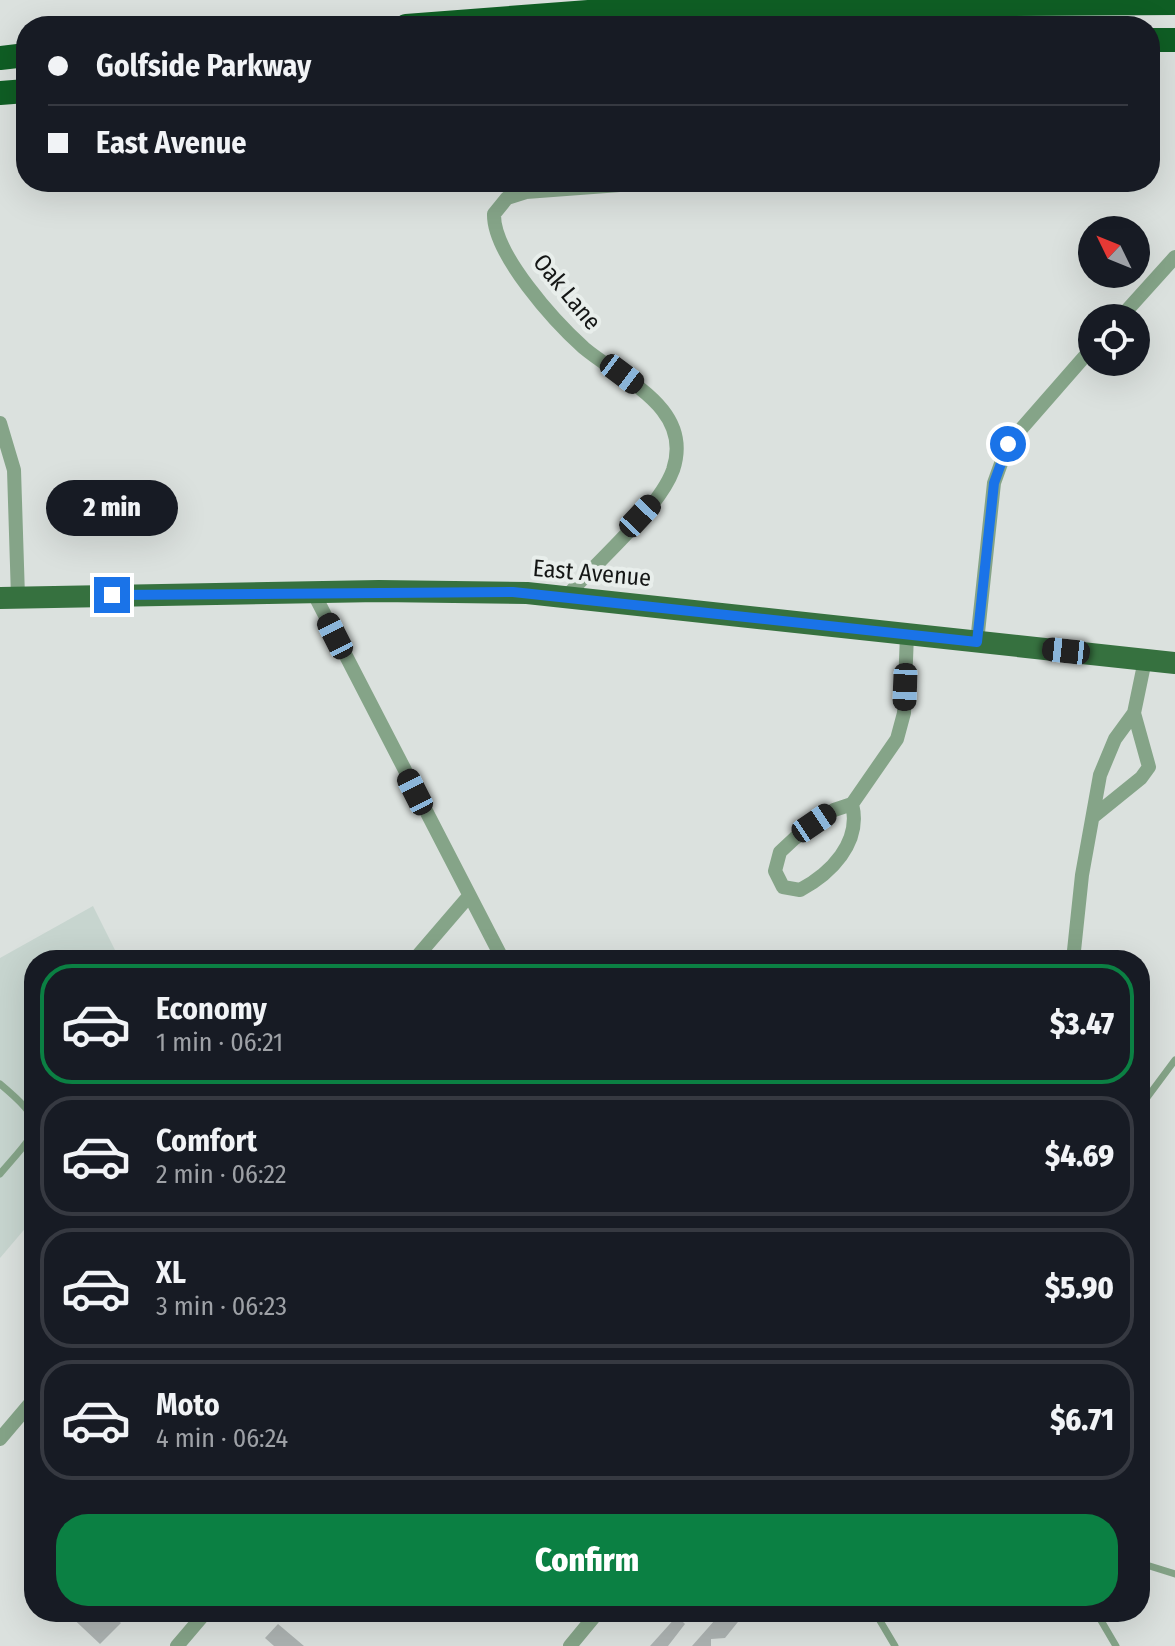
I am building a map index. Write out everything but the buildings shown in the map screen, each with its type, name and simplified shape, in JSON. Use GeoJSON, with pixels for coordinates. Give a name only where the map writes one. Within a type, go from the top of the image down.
{"type":"FeatureCollection","features":[{"type":"Feature","properties":{"kind":"highway"},"geometry":{"type":"LineString","coordinates":[[536,16],[666,6],[1175,3]]}},
{"type":"Feature","properties":{"kind":"main road","name":"East Avenue"},"geometry":{"type":"LineString","coordinates":[[9,598],[313,592],[568,595],[1175,663]]}},
{"type":"Feature","properties":{"kind":"street","name":"Oak Lane"},"geometry":{"type":"LineString","coordinates":[[526,192],[507,198],[494,214],[495,228],[507,254],[542,302],[585,348],[655,401],[670,420],[677,440],[673,470],[657,499],[568,595]]}},
{"type":"Feature","properties":{"kind":"street"},"geometry":{"type":"LineString","coordinates":[[1133,304],[1175,257]]}},
{"type":"Feature","properties":{"kind":"street"},"geometry":{"type":"LineString","coordinates":[[977,642],[994,483],[1005,452],[1018,430],[1078,364]]}},
{"type":"Feature","properties":{"kind":"street"},"geometry":{"type":"LineString","coordinates":[[0,423],[14,470],[9,598]]}},
{"type":"Feature","properties":{"kind":"street"},"geometry":{"type":"LineString","coordinates":[[313,592],[498,950]]}},
{"type":"Feature","properties":{"kind":"street"},"geometry":{"type":"LineString","coordinates":[[852,804],[855,816],[848,842],[836,865],[800,890],[783,887],[775,871],[780,852],[834,810],[852,804],[889,753],[902,726],[907,634]]}},
{"type":"Feature","properties":{"kind":"street"},"geometry":{"type":"LineString","coordinates":[[1074,950],[1082,875],[1106,757],[1134,713],[1145,660]]}},
{"type":"Feature","properties":{"kind":"street"},"geometry":{"type":"LineString","coordinates":[[1094,816],[1126,792],[1149,767],[1134,713]]}},
{"type":"Feature","properties":{"kind":"street"},"geometry":{"type":"LineString","coordinates":[[423,950],[469,896]]}},
{"type":"Feature","properties":{"kind":"street"},"geometry":{"type":"LineString","coordinates":[[0,1439],[24,1411]]}},
{"type":"Feature","properties":{"kind":"street"},"geometry":{"type":"LineString","coordinates":[[177,1646],[197,1622]]}},
{"type":"Feature","properties":{"kind":"street"},"geometry":{"type":"LineString","coordinates":[[570,1646],[590,1622]]}},
{"type":"Feature","properties":{"kind":"lane"},"geometry":{"type":"LineString","coordinates":[[1150,1094],[1175,1060]]}},
{"type":"Feature","properties":{"kind":"lane"},"geometry":{"type":"LineString","coordinates":[[0,1084],[24,1104]]}},
{"type":"Feature","properties":{"kind":"lane"},"geometry":{"type":"LineString","coordinates":[[0,1174],[24,1146]]}},
{"type":"Feature","properties":{"kind":"lane"},"geometry":{"type":"LineString","coordinates":[[1150,1568],[1175,1574]]}},
{"type":"Feature","properties":{"kind":"lane"},"geometry":{"type":"LineString","coordinates":[[881,1622],[895,1646]]}},
{"type":"Feature","properties":{"kind":"lane"},"geometry":{"type":"LineString","coordinates":[[1102,1622],[1116,1646]]}},
{"type":"Feature","properties":{"kind":"shaded area"},"geometry":{"type":"Polygon","coordinates":[[[93,906],[115,950],[24,950],[24,1230],[0,1258],[0,958],[93,906]]]}},
{"type":"Feature","properties":{"kind":"route"},"geometry":{"type":"LineString","coordinates":[[112,595],[513,592],[568,595],[977,642],[994,483],[1008,444]]}}]}
